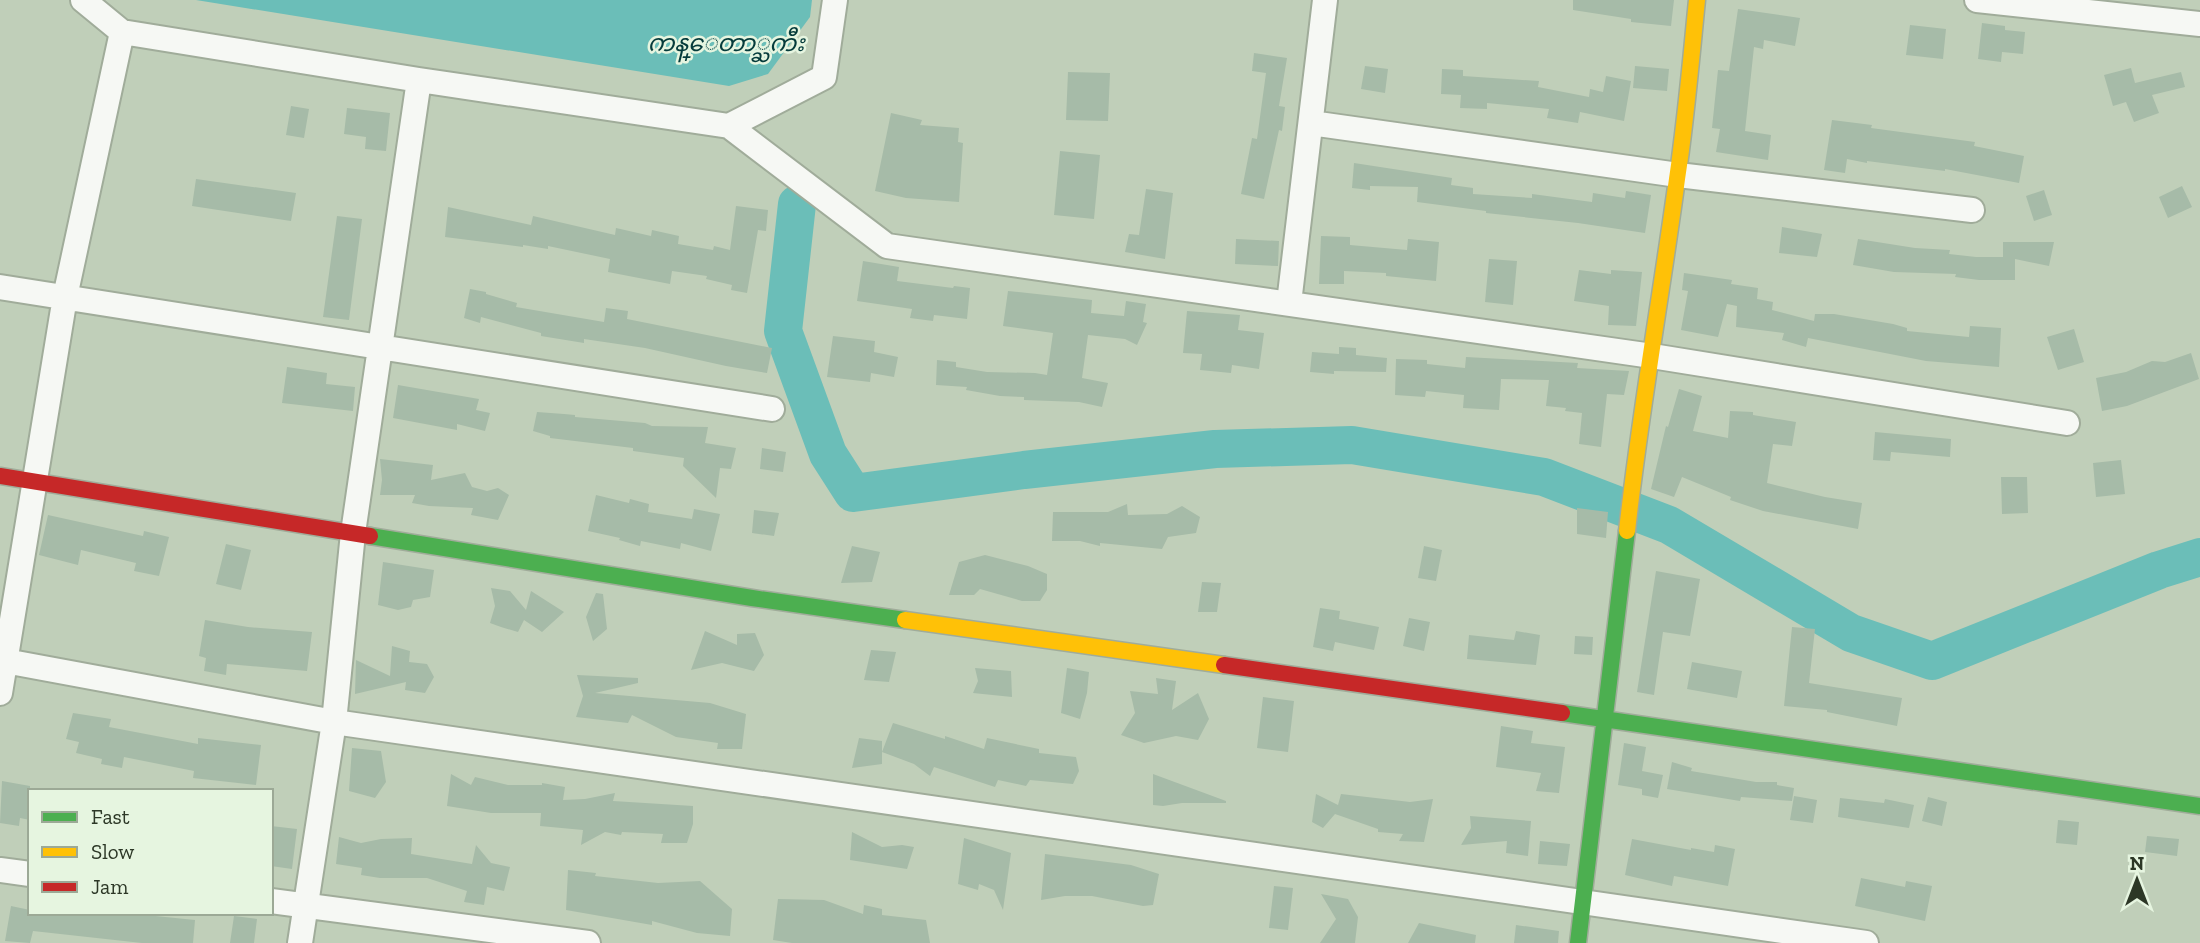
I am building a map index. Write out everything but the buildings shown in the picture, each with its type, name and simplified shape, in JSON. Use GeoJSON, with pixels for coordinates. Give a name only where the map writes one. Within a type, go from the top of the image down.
{"type":"FeatureCollection","features":[{"type":"Feature","properties":{"kind":"street"},"geometry":{"type":"LineString","coordinates":[[83,0],[121,32],[729,126],[887,246],[1652,356],[2067,423]]}},
{"type":"Feature","properties":{"kind":"street"},"geometry":{"type":"LineString","coordinates":[[729,126],[824,77],[835,0]]}},
{"type":"Feature","properties":{"kind":"street"},"geometry":{"type":"LineString","coordinates":[[1289,303],[1325,0]]}},
{"type":"Feature","properties":{"kind":"street"},"geometry":{"type":"LineString","coordinates":[[1578,943],[1606,719],[1624,537],[1678,175],[1697,0]]}},
{"type":"Feature","properties":{"kind":"street"},"geometry":{"type":"LineString","coordinates":[[1977,0],[2200,24]]}},
{"type":"Feature","properties":{"kind":"street"},"geometry":{"type":"LineString","coordinates":[[0,693],[2,660],[36,482],[65,297],[121,32]]}},
{"type":"Feature","properties":{"kind":"street"},"geometry":{"type":"LineString","coordinates":[[300,943],[334,722],[353,533],[419,80]]}},
{"type":"Feature","properties":{"kind":"street"},"geometry":{"type":"LineString","coordinates":[[1311,124],[1678,175],[1972,210]]}},
{"type":"Feature","properties":{"kind":"street"},"geometry":{"type":"LineString","coordinates":[[0,287],[772,409]]}},
{"type":"Feature","properties":{"kind":"street"},"geometry":{"type":"LineString","coordinates":[[0,476],[752,598],[2200,806]]}},
{"type":"Feature","properties":{"kind":"street"},"geometry":{"type":"LineString","coordinates":[[2,660],[334,722],[1866,943]]}},
{"type":"Feature","properties":{"kind":"street"},"geometry":{"type":"LineString","coordinates":[[0,870],[28,874]]}},
{"type":"Feature","properties":{"kind":"street"},"geometry":{"type":"LineString","coordinates":[[273,901],[588,943]]}},
{"type":"Feature","properties":{"kind":"water","name":"ကန္ေတာ္ႀကီး"},"geometry":{"type":"Polygon","coordinates":[[[196,0],[812,0],[810,17],[768,74],[729,86],[196,0]]]}},
{"type":"Feature","properties":{"kind":"waterway"},"geometry":{"type":"LineString","coordinates":[[797,204],[783,331],[828,454],[853,493],[1024,470],[1215,449],[1352,445],[1544,477],[1669,525],[1851,633],[1932,661],[2159,570],[2200,557]]}},
{"type":"Feature","properties":{"kind":"traffic: fast"},"geometry":{"type":"LineString","coordinates":[[1578,943],[1627,531]]}},
{"type":"Feature","properties":{"kind":"traffic: fast"},"geometry":{"type":"LineString","coordinates":[[370,536],[905,620]]}},
{"type":"Feature","properties":{"kind":"traffic: fast"},"geometry":{"type":"LineString","coordinates":[[1562,713],[2200,806]]}},
{"type":"Feature","properties":{"kind":"traffic: slow"},"geometry":{"type":"LineString","coordinates":[[1627,531],[1680,157],[1697,0]]}},
{"type":"Feature","properties":{"kind":"traffic: slow"},"geometry":{"type":"LineString","coordinates":[[905,620],[1224,665]]}},
{"type":"Feature","properties":{"kind":"traffic: jam"},"geometry":{"type":"LineString","coordinates":[[0,476],[370,536]]}},
{"type":"Feature","properties":{"kind":"traffic: jam"},"geometry":{"type":"LineString","coordinates":[[1224,665],[1562,713]]}}]}
